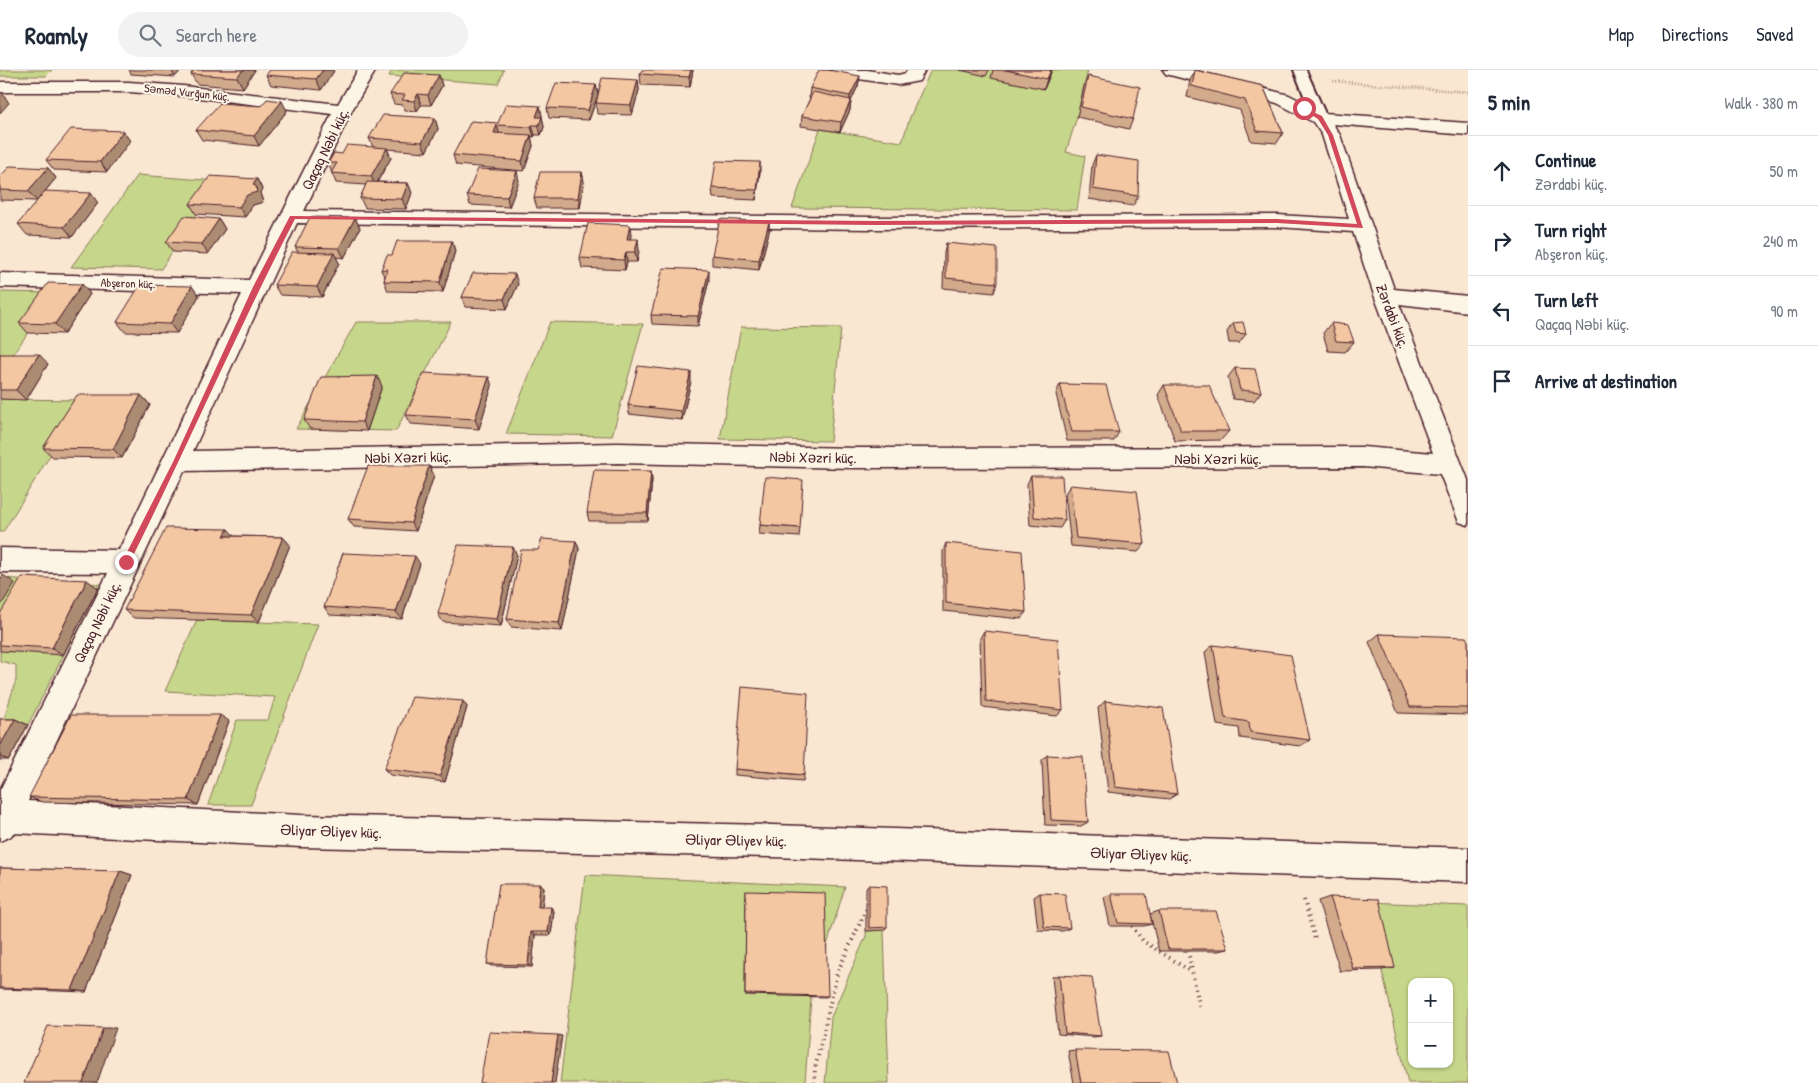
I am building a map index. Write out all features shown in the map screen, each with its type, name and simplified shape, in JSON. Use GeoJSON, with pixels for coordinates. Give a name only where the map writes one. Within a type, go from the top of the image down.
{"type":"FeatureCollection","features":[{"type":"Feature","properties":{"kind":"street","name":"Qaçaq Nəbi küç."},"geometry":{"type":"LineString","coordinates":[[2,820],[176,462],[256,287],[292,218],[343,110],[367,70]]}},
{"type":"Feature","properties":{"kind":"street"},"geometry":{"type":"LineString","coordinates":[[832,70],[898,80],[913,77],[916,70]]}},
{"type":"Feature","properties":{"kind":"street"},"geometry":{"type":"LineString","coordinates":[[1172,70],[1283,100],[1320,118],[1468,130]]}},
{"type":"Feature","properties":{"kind":"street","name":"Səməd Vurğun küç."},"geometry":{"type":"LineString","coordinates":[[0,87],[129,87],[183,91],[343,110]]}},
{"type":"Feature","properties":{"kind":"street","name":"Zərdabi küç."},"geometry":{"type":"LineString","coordinates":[[1320,118],[1330,135],[1385,294],[1468,514]]}},
{"type":"Feature","properties":{"kind":"street"},"geometry":{"type":"LineString","coordinates":[[292,218],[874,223],[1277,221],[1361,226]]}},
{"type":"Feature","properties":{"kind":"street","name":"Abşeron küç."},"geometry":{"type":"LineString","coordinates":[[0,280],[256,287]]}},
{"type":"Feature","properties":{"kind":"street"},"geometry":{"type":"LineString","coordinates":[[1385,294],[1468,304]]}},
{"type":"Feature","properties":{"kind":"street","name":"Nəbi Xəzri küç."},"geometry":{"type":"LineString","coordinates":[[176,462],[618,453],[855,458],[1363,457],[1450,465]]}},
{"type":"Feature","properties":{"kind":"street"},"geometry":{"type":"LineString","coordinates":[[0,560],[126,562]]}},
{"type":"Feature","properties":{"kind":"street","name":"Əliyar Əliyev küç."},"geometry":{"type":"LineString","coordinates":[[2,820],[301,830],[772,841],[1468,865]]}},
{"type":"Feature","properties":{"kind":"lane"},"geometry":{"type":"LineString","coordinates":[[1302,74],[1320,118]]}},
{"type":"Feature","properties":{"kind":"path"},"geometry":{"type":"LineString","coordinates":[[1302,74],[1468,92]]}},
{"type":"Feature","properties":{"kind":"path"},"geometry":{"type":"LineString","coordinates":[[1304,900],[1315,940]]}},
{"type":"Feature","properties":{"kind":"path"},"geometry":{"type":"LineString","coordinates":[[814,1083],[815,1069],[837,973],[868,905]]}},
{"type":"Feature","properties":{"kind":"path"},"geometry":{"type":"LineString","coordinates":[[1132,926],[1143,941],[1162,956],[1192,972]]}},
{"type":"Feature","properties":{"kind":"path"},"geometry":{"type":"LineString","coordinates":[[1188,951],[1200,1010]]}},
{"type":"Feature","properties":{"kind":"green space"},"geometry":{"type":"Polygon","coordinates":[[[0,70],[52,70],[46,76],[0,76],[0,70]]]}},
{"type":"Feature","properties":{"kind":"green space"},"geometry":{"type":"Polygon","coordinates":[[[392,70],[504,70],[498,84],[389,76],[392,70]]]}},
{"type":"Feature","properties":{"kind":"green space"},"geometry":{"type":"Polygon","coordinates":[[[931,70],[1088,70],[1077,117],[1066,152],[1085,156],[1077,210],[792,208],[820,129],[902,142],[910,117],[931,70]]]}},
{"type":"Feature","properties":{"kind":"green space"},"geometry":{"type":"Polygon","coordinates":[[[138,175],[218,181],[161,269],[71,267],[138,175]]]}},
{"type":"Feature","properties":{"kind":"green space"},"geometry":{"type":"Polygon","coordinates":[[[0,292],[56,293],[0,373],[0,292]]]}},
{"type":"Feature","properties":{"kind":"green space"},"geometry":{"type":"Polygon","coordinates":[[[356,322],[451,322],[396,431],[296,429],[356,322]]]}},
{"type":"Feature","properties":{"kind":"green space"},"geometry":{"type":"Polygon","coordinates":[[[550,322],[643,324],[612,436],[506,434],[550,322]]]}},
{"type":"Feature","properties":{"kind":"green space"},"geometry":{"type":"Polygon","coordinates":[[[741,327],[841,328],[830,441],[720,439],[741,327]]]}},
{"type":"Feature","properties":{"kind":"green space"},"geometry":{"type":"Polygon","coordinates":[[[0,399],[84,400],[3,532],[0,532],[0,399]]]}},
{"type":"Feature","properties":{"kind":"green space"},"geometry":{"type":"Polygon","coordinates":[[[0,578],[100,584],[28,725],[2,725],[16,680],[16,665],[0,661],[0,578]]]}},
{"type":"Feature","properties":{"kind":"green space"},"geometry":{"type":"Polygon","coordinates":[[[197,620],[318,624],[251,805],[208,805],[237,720],[268,720],[275,697],[165,691],[197,620]]]}},
{"type":"Feature","properties":{"kind":"green space"},"geometry":{"type":"Polygon","coordinates":[[[585,875],[845,887],[811,997],[805,1083],[560,1083],[585,875]]]}},
{"type":"Feature","properties":{"kind":"green space"},"geometry":{"type":"Polygon","coordinates":[[[1366,902],[1468,906],[1468,1083],[1408,1083],[1366,902]]]}},
{"type":"Feature","properties":{"kind":"green space"},"geometry":{"type":"Polygon","coordinates":[[[884,930],[889,1083],[825,1083],[831,1017],[866,936],[866,931],[884,930]]]}},
{"type":"Feature","properties":{"kind":"building"},"geometry":{"type":"Polygon","coordinates":[[[194,70],[243,70],[237,77],[191,74],[194,70]]]}},
{"type":"Feature","properties":{"kind":"building"},"geometry":{"type":"Polygon","coordinates":[[[270,70],[323,70],[316,79],[266,75],[270,70]]]}},
{"type":"Feature","properties":{"kind":"building"},"geometry":{"type":"Polygon","coordinates":[[[642,70],[691,70],[689,77],[640,74],[642,70]]]}},
{"type":"Feature","properties":{"kind":"building"},"geometry":{"type":"Polygon","coordinates":[[[819,70],[860,76],[850,96],[810,88],[819,70]]]}},
{"type":"Feature","properties":{"kind":"building"},"geometry":{"type":"Polygon","coordinates":[[[1006,70],[1051,70],[1047,79],[1006,70]]]}},
{"type":"Feature","properties":{"kind":"building"},"geometry":{"type":"Polygon","coordinates":[[[1195,70],[1263,86],[1283,133],[1257,131],[1245,100],[1192,86],[1195,70]]]}},
{"type":"Feature","properties":{"kind":"building"},"geometry":{"type":"Polygon","coordinates":[[[404,73],[439,75],[428,95],[418,94],[414,101],[402,100],[405,95],[390,94],[404,73]]]}},
{"type":"Feature","properties":{"kind":"building"},"geometry":{"type":"Polygon","coordinates":[[[1088,76],[1140,87],[1133,119],[1081,107],[1088,76]]]}},
{"type":"Feature","properties":{"kind":"building"},"geometry":{"type":"Polygon","coordinates":[[[602,78],[638,80],[631,105],[596,103],[602,78]]]}},
{"type":"Feature","properties":{"kind":"building"},"geometry":{"type":"Polygon","coordinates":[[[556,83],[596,85],[588,110],[547,108],[556,83]]]}},
{"type":"Feature","properties":{"kind":"building"},"geometry":{"type":"Polygon","coordinates":[[[813,92],[851,100],[841,122],[802,116],[813,92]]]}},
{"type":"Feature","properties":{"kind":"building"},"geometry":{"type":"Polygon","coordinates":[[[267,99],[282,101],[254,136],[196,130],[220,103],[261,106],[267,99]]]}},
{"type":"Feature","properties":{"kind":"building"},"geometry":{"type":"Polygon","coordinates":[[[506,104],[540,106],[536,117],[542,117],[539,125],[532,125],[531,127],[497,125],[494,133],[531,135],[522,161],[453,155],[471,121],[498,123],[506,104]]]}},
{"type":"Feature","properties":{"kind":"building"},"geometry":{"type":"Polygon","coordinates":[[[383,115],[435,118],[422,142],[369,138],[383,115]]]}},
{"type":"Feature","properties":{"kind":"building"},"geometry":{"type":"Polygon","coordinates":[[[71,129],[123,131],[100,162],[46,160],[71,129]]]}},
{"type":"Feature","properties":{"kind":"building"},"geometry":{"type":"Polygon","coordinates":[[[347,145],[387,148],[371,176],[331,173],[337,163],[328,163],[334,153],[342,154],[347,145]]]}},
{"type":"Feature","properties":{"kind":"building"},"geometry":{"type":"Polygon","coordinates":[[[1096,155],[1139,161],[1138,196],[1093,189],[1096,155]]]}},
{"type":"Feature","properties":{"kind":"building"},"geometry":{"type":"Polygon","coordinates":[[[716,161],[760,162],[757,190],[712,188],[716,161]]]}},
{"type":"Feature","properties":{"kind":"building"},"geometry":{"type":"Polygon","coordinates":[[[10,166],[48,168],[28,191],[0,190],[0,177],[10,166]]]}},
{"type":"Feature","properties":{"kind":"building"},"geometry":{"type":"Polygon","coordinates":[[[478,169],[517,171],[507,197],[467,195],[478,169]]]}},
{"type":"Feature","properties":{"kind":"building"},"geometry":{"type":"Polygon","coordinates":[[[540,172],[582,172],[578,198],[534,198],[540,172]]]}},
{"type":"Feature","properties":{"kind":"building"},"geometry":{"type":"Polygon","coordinates":[[[210,176],[257,179],[253,185],[256,186],[257,192],[247,195],[239,207],[190,204],[210,176]]]}},
{"type":"Feature","properties":{"kind":"building"},"geometry":{"type":"Polygon","coordinates":[[[367,182],[408,183],[402,199],[360,198],[367,182]]]}},
{"type":"Feature","properties":{"kind":"building"},"geometry":{"type":"Polygon","coordinates":[[[45,191],[91,193],[64,227],[18,224],[45,191]]]}},
{"type":"Feature","properties":{"kind":"building"},"geometry":{"type":"Polygon","coordinates":[[[184,216],[219,219],[202,244],[166,242],[184,216]]]}},
{"type":"Feature","properties":{"kind":"building"},"geometry":{"type":"Polygon","coordinates":[[[310,217],[355,218],[339,248],[295,247],[310,217]]]}},
{"type":"Feature","properties":{"kind":"building"},"geometry":{"type":"Polygon","coordinates":[[[720,219],[769,222],[759,260],[712,255],[720,219]]]}},
{"type":"Feature","properties":{"kind":"building"},"geometry":{"type":"Polygon","coordinates":[[[588,223],[630,225],[627,239],[638,239],[635,252],[626,252],[624,260],[580,258],[588,223]]]}},
{"type":"Feature","properties":{"kind":"building"},"geometry":{"type":"Polygon","coordinates":[[[397,241],[452,241],[440,282],[384,281],[387,269],[381,270],[387,255],[392,255],[397,241]]]}},
{"type":"Feature","properties":{"kind":"building"},"geometry":{"type":"Polygon","coordinates":[[[946,243],[997,248],[997,283],[946,278],[946,243]]]}},
{"type":"Feature","properties":{"kind":"building"},"geometry":{"type":"Polygon","coordinates":[[[292,252],[334,253],[317,287],[274,285],[292,252]]]}},
{"type":"Feature","properties":{"kind":"building"},"geometry":{"type":"Polygon","coordinates":[[[663,268],[709,270],[698,316],[651,315],[663,268]]]}},
{"type":"Feature","properties":{"kind":"building"},"geometry":{"type":"Polygon","coordinates":[[[473,273],[515,274],[504,299],[462,297],[473,273]]]}},
{"type":"Feature","properties":{"kind":"building"},"geometry":{"type":"Polygon","coordinates":[[[48,283],[82,284],[55,324],[19,323],[48,283]]]}},
{"type":"Feature","properties":{"kind":"building"},"geometry":{"type":"Polygon","coordinates":[[[140,285],[192,286],[170,324],[117,322],[140,285]]]}},
{"type":"Feature","properties":{"kind":"building"},"geometry":{"type":"Polygon","coordinates":[[[1243,322],[1246,334],[1236,333],[1233,323],[1243,322]]]}},
{"type":"Feature","properties":{"kind":"building"},"geometry":{"type":"Polygon","coordinates":[[[1331,323],[1348,325],[1354,342],[1336,341],[1331,323]]]}},
{"type":"Feature","properties":{"kind":"building"},"geometry":{"type":"Polygon","coordinates":[[[0,354],[39,354],[16,390],[0,390],[0,354]]]}},
{"type":"Feature","properties":{"kind":"building"},"geometry":{"type":"Polygon","coordinates":[[[638,366],[691,372],[681,411],[628,405],[638,366]]]}},
{"type":"Feature","properties":{"kind":"building"},"geometry":{"type":"Polygon","coordinates":[[[1235,368],[1255,369],[1261,392],[1240,390],[1235,368]]]}},
{"type":"Feature","properties":{"kind":"building"},"geometry":{"type":"Polygon","coordinates":[[[424,373],[489,377],[475,419],[406,415],[424,373]]]}},
{"type":"Feature","properties":{"kind":"building"},"geometry":{"type":"Polygon","coordinates":[[[377,376],[362,422],[304,420],[321,377],[377,376]]]}},
{"type":"Feature","properties":{"kind":"building"},"geometry":{"type":"Polygon","coordinates":[[[1060,384],[1106,385],[1119,432],[1072,432],[1060,384]]]}},
{"type":"Feature","properties":{"kind":"building"},"geometry":{"type":"Polygon","coordinates":[[[1164,385],[1209,385],[1229,431],[1181,431],[1164,385]]]}},
{"type":"Feature","properties":{"kind":"building"},"geometry":{"type":"Polygon","coordinates":[[[77,395],[141,395],[113,449],[43,448],[77,395]]]}},
{"type":"Feature","properties":{"kind":"building"},"geometry":{"type":"Polygon","coordinates":[[[368,466],[429,466],[411,523],[348,519],[368,466]]]}},
{"type":"Feature","properties":{"kind":"building"},"geometry":{"type":"Polygon","coordinates":[[[594,470],[651,471],[647,513],[587,513],[594,470]]]}},
{"type":"Feature","properties":{"kind":"building"},"geometry":{"type":"Polygon","coordinates":[[[1031,476],[1062,476],[1065,520],[1034,517],[1031,476]]]}},
{"type":"Feature","properties":{"kind":"building"},"geometry":{"type":"Polygon","coordinates":[[[765,477],[803,480],[800,528],[760,525],[765,477]]]}},
{"type":"Feature","properties":{"kind":"building"},"geometry":{"type":"Polygon","coordinates":[[[1070,485],[1137,491],[1145,544],[1076,538],[1070,485]]]}},
{"type":"Feature","properties":{"kind":"building"},"geometry":{"type":"Polygon","coordinates":[[[166,528],[228,529],[224,536],[283,537],[251,615],[124,610],[166,528]]]}},
{"type":"Feature","properties":{"kind":"building"},"geometry":{"type":"Polygon","coordinates":[[[542,539],[576,541],[559,623],[507,619],[521,550],[538,550],[542,539]]]}},
{"type":"Feature","properties":{"kind":"building"},"geometry":{"type":"Polygon","coordinates":[[[946,543],[1022,551],[1026,612],[946,603],[946,543]]]}},
{"type":"Feature","properties":{"kind":"building"},"geometry":{"type":"Polygon","coordinates":[[[458,545],[513,547],[497,619],[438,614],[458,545]]]}},
{"type":"Feature","properties":{"kind":"building"},"geometry":{"type":"Polygon","coordinates":[[[343,553],[415,556],[396,612],[324,607],[343,553]]]}},
{"type":"Feature","properties":{"kind":"building"},"geometry":{"type":"Polygon","coordinates":[[[22,577],[87,580],[52,648],[0,645],[0,614],[22,577]]]}},
{"type":"Feature","properties":{"kind":"building"},"geometry":{"type":"Polygon","coordinates":[[[984,631],[1058,639],[1063,710],[986,701],[984,631]]]}},
{"type":"Feature","properties":{"kind":"building"},"geometry":{"type":"Polygon","coordinates":[[[1379,634],[1466,637],[1468,641],[1468,708],[1410,707],[1379,634]]]}},
{"type":"Feature","properties":{"kind":"building"},"geometry":{"type":"Polygon","coordinates":[[[1213,645],[1291,655],[1310,740],[1250,732],[1249,722],[1225,718],[1213,645]]]}},
{"type":"Feature","properties":{"kind":"building"},"geometry":{"type":"Polygon","coordinates":[[[742,687],[808,693],[804,775],[735,769],[742,687]]]}},
{"type":"Feature","properties":{"kind":"building"},"geometry":{"type":"Polygon","coordinates":[[[412,697],[463,701],[440,776],[384,769],[412,697]]]}},
{"type":"Feature","properties":{"kind":"building"},"geometry":{"type":"Polygon","coordinates":[[[1105,701],[1163,708],[1177,794],[1115,787],[1105,701]]]}},
{"type":"Feature","properties":{"kind":"building"},"geometry":{"type":"Polygon","coordinates":[[[71,715],[220,715],[188,800],[29,797],[71,715]]]}},
{"type":"Feature","properties":{"kind":"building"},"geometry":{"type":"Polygon","coordinates":[[[0,719],[15,719],[0,746],[0,719]]]}},
{"type":"Feature","properties":{"kind":"building"},"geometry":{"type":"Polygon","coordinates":[[[1047,755],[1083,757],[1088,822],[1051,820],[1047,755]]]}},
{"type":"Feature","properties":{"kind":"building"},"geometry":{"type":"Polygon","coordinates":[[[0,868],[120,871],[72,990],[0,988],[0,868]]]}},
{"type":"Feature","properties":{"kind":"building"},"geometry":{"type":"Polygon","coordinates":[[[499,884],[540,884],[538,907],[551,907],[548,932],[531,932],[528,965],[487,964],[499,884]]]}},
{"type":"Feature","properties":{"kind":"building"},"geometry":{"type":"Polygon","coordinates":[[[869,885],[887,886],[887,927],[869,928],[869,885]]]}},
{"type":"Feature","properties":{"kind":"building"},"geometry":{"type":"Polygon","coordinates":[[[746,891],[825,893],[828,996],[745,994],[746,891]]]}},
{"type":"Feature","properties":{"kind":"building"},"geometry":{"type":"Polygon","coordinates":[[[1040,893],[1065,894],[1070,928],[1044,927],[1040,893]]]}},
{"type":"Feature","properties":{"kind":"building"},"geometry":{"type":"Polygon","coordinates":[[[1111,894],[1146,894],[1152,924],[1118,923],[1111,894]]]}},
{"type":"Feature","properties":{"kind":"building"},"geometry":{"type":"Polygon","coordinates":[[[1330,897],[1379,899],[1395,968],[1353,969],[1330,897]]]}},
{"type":"Feature","properties":{"kind":"building"},"geometry":{"type":"Polygon","coordinates":[[[1159,911],[1216,911],[1228,949],[1168,949],[1159,911]]]}},
{"type":"Feature","properties":{"kind":"building"},"geometry":{"type":"Polygon","coordinates":[[[1059,975],[1092,977],[1101,1036],[1065,1033],[1059,975]]]}},
{"type":"Feature","properties":{"kind":"building"},"geometry":{"type":"Polygon","coordinates":[[[48,1026],[103,1028],[83,1083],[24,1083],[48,1026]]]}},
{"type":"Feature","properties":{"kind":"building"},"geometry":{"type":"Polygon","coordinates":[[[489,1032],[558,1035],[551,1083],[480,1083],[489,1032]]]}},
{"type":"Feature","properties":{"kind":"building"},"geometry":{"type":"Polygon","coordinates":[[[1075,1050],[1169,1051],[1177,1083],[1081,1083],[1075,1050]]]}},
{"type":"Feature","properties":{"kind":"route"},"geometry":{"type":"LineString","coordinates":[[126,562],[176,462],[256,287],[292,218],[874,223],[1277,221],[1361,226],[1330,135],[1320,118],[1304,108]]}}]}
